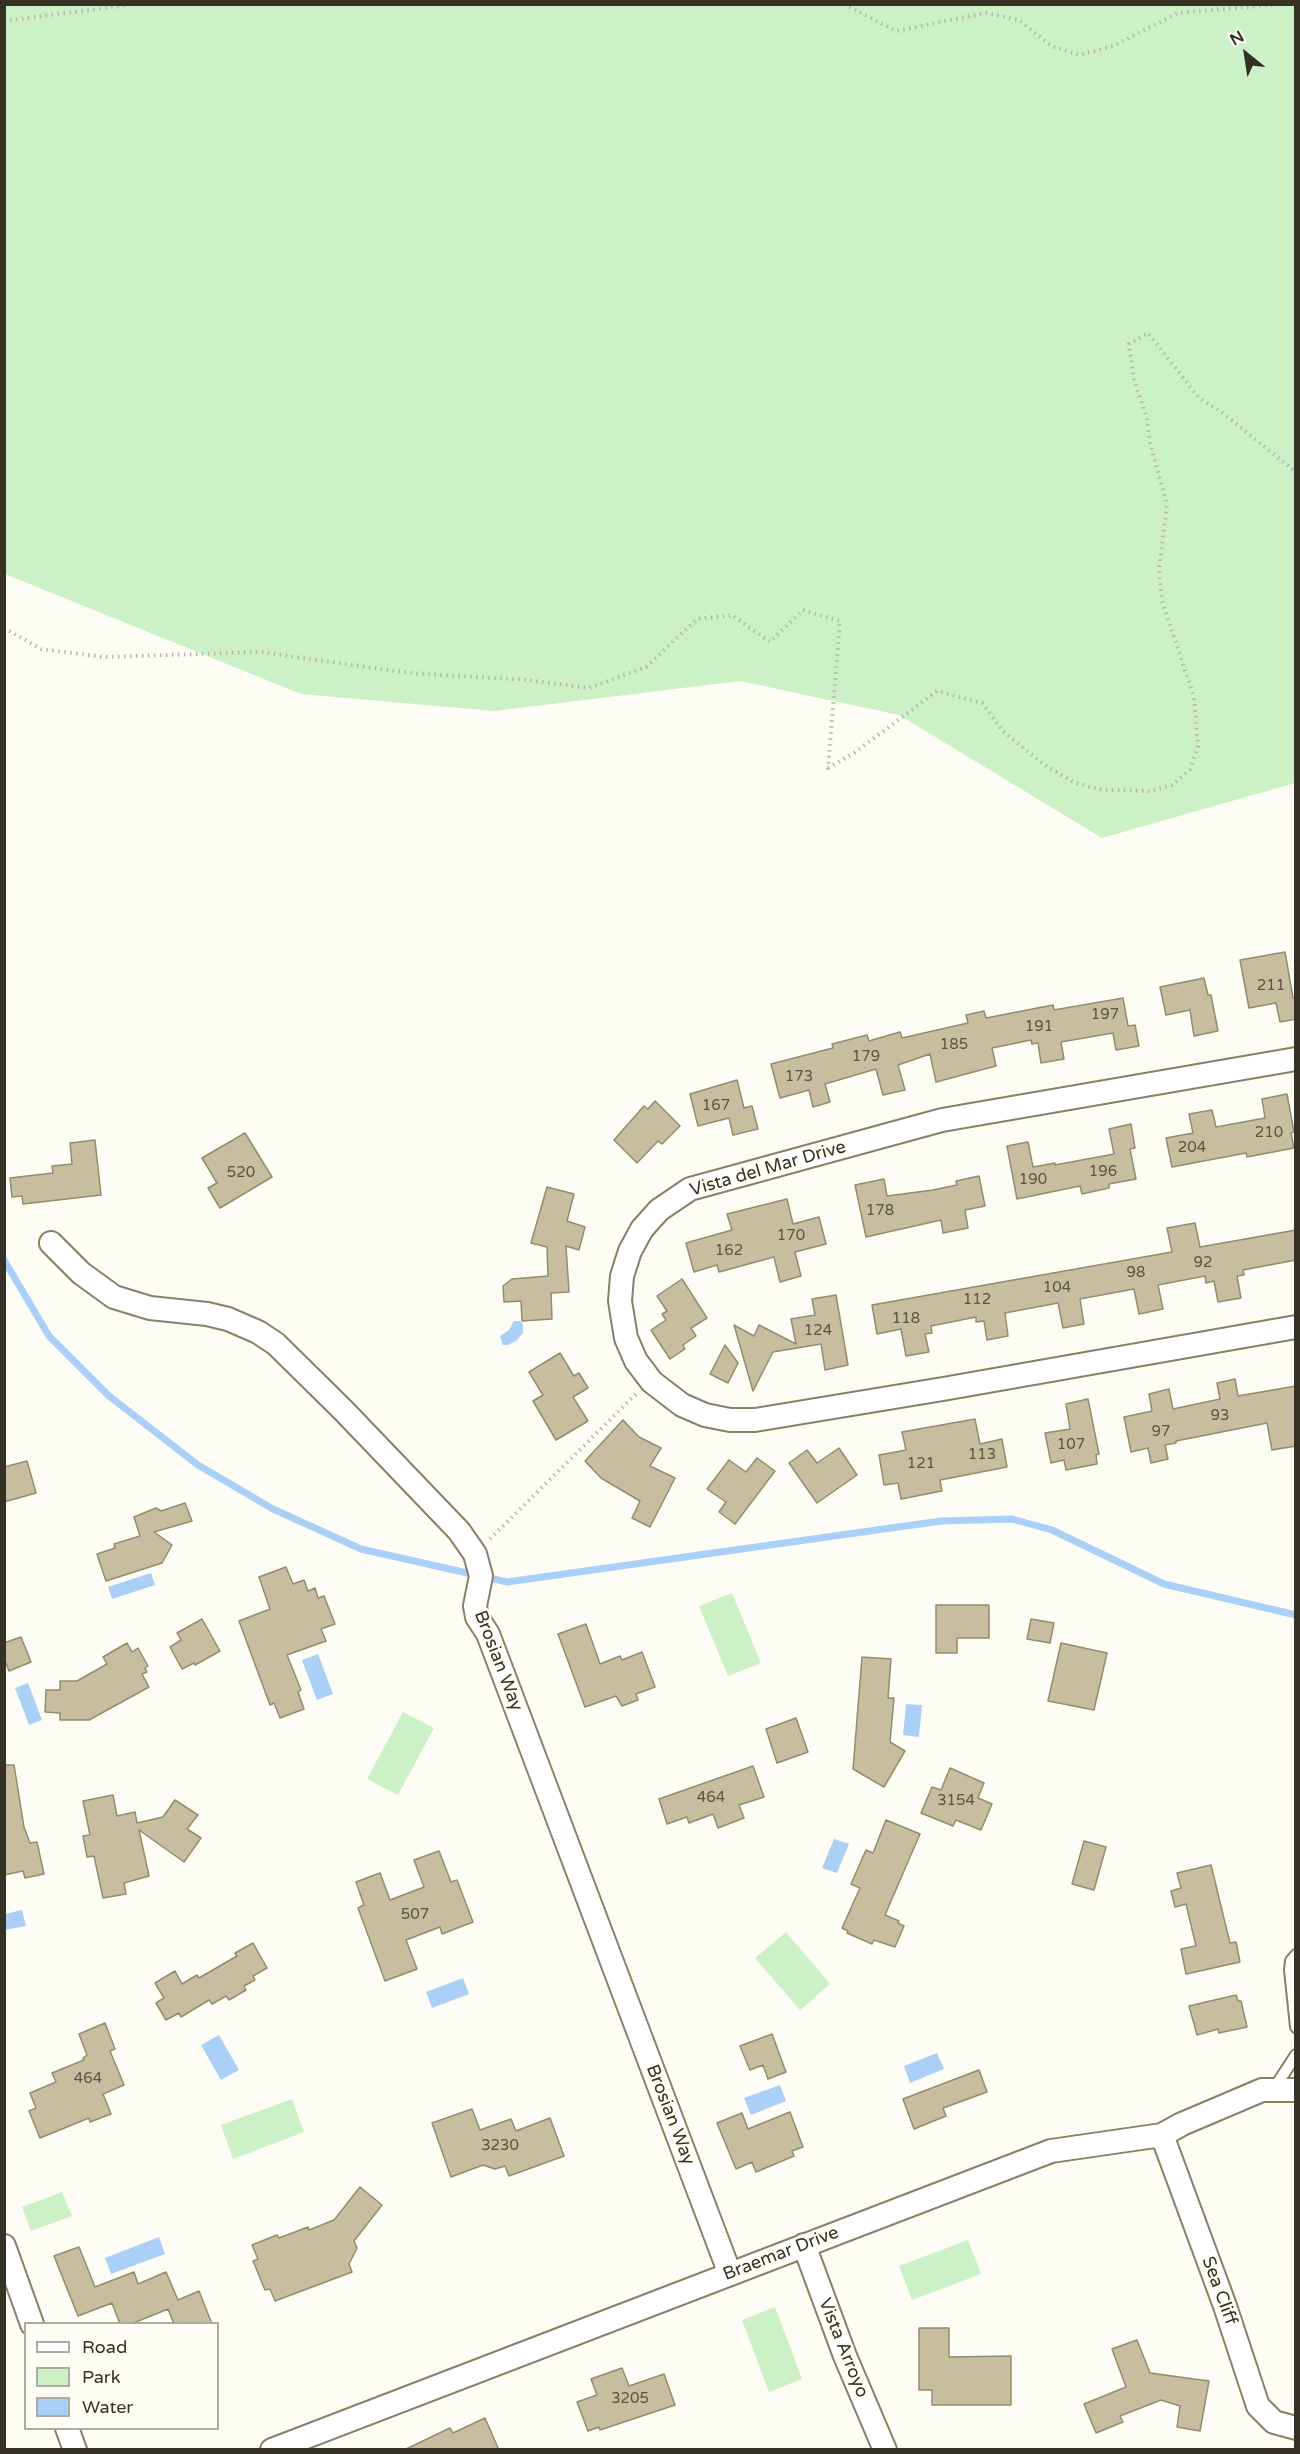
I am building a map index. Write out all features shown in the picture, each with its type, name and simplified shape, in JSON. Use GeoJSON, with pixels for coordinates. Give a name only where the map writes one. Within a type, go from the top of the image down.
{"type":"FeatureCollection","features":[{"type":"Feature","properties":{"kind":"street","name":"Vista del Mar Drive"},"geometry":{"type":"LineString","coordinates":[[1296,1059],[942,1120],[690,1189],[659,1210],[642,1229],[630,1251],[622,1276],[620,1314],[626,1338],[636,1361],[650,1380],[671,1398],[705,1415],[730,1420],[755,1420],[1296,1327]]}},
{"type":"Feature","properties":{"kind":"street","name":"Brosian Way"},"geometry":{"type":"LineString","coordinates":[[51,1243],[81,1273],[114,1298],[150,1308],[207,1314],[228,1319],[258,1332],[276,1344],[459,1531],[475,1554],[481,1576],[475,1606],[477,1617],[492,1645],[730,2274]]}},
{"type":"Feature","properties":{"kind":"street","name":"Braemar Drive"},"geometry":{"type":"LineString","coordinates":[[272,2450],[1051,2151],[1162,2135],[1182,2124],[1262,2090],[1284,2090]]}},
{"type":"Feature","properties":{"kind":"street","name":"Sea Cliff"},"geometry":{"type":"LineString","coordinates":[[1162,2135],[1225,2307],[1258,2406],[1274,2422],[1296,2428]]}},
{"type":"Feature","properties":{"kind":"street","name":"Vista Arroyo"},"geometry":{"type":"LineString","coordinates":[[804,2245],[845,2356],[885,2450]]}},
{"type":"Feature","properties":{"kind":"street"},"geometry":{"type":"LineString","coordinates":[[4,2246],[31,2322]]}},
{"type":"Feature","properties":{"kind":"street"},"geometry":{"type":"LineString","coordinates":[[68,2430],[75,2450]]}},
{"type":"Feature","properties":{"kind":"lane"},"geometry":{"type":"LineString","coordinates":[[1296,1955],[1291,1961],[1290,1970],[1296,2027]]}},
{"type":"Feature","properties":{"kind":"lane"},"geometry":{"type":"LineString","coordinates":[[1284,2090],[1296,2055]]}},
{"type":"Feature","properties":{"kind":"path"},"geometry":{"type":"LineString","coordinates":[[4,21],[135,4]]}},
{"type":"Feature","properties":{"kind":"path"},"geometry":{"type":"LineString","coordinates":[[844,4],[896,31],[986,14],[1019,20],[1051,46],[1079,55],[1113,46],[1178,13],[1280,4]]}},
{"type":"Feature","properties":{"kind":"path"},"geometry":{"type":"LineString","coordinates":[[4,628],[40,649],[103,657],[261,652],[409,673],[527,680],[589,688],[646,667],[696,619],[732,615],[770,642],[803,610],[840,621],[828,768],[854,753],[937,691],[982,703],[1003,731],[1042,764],[1075,783],[1103,790],[1151,791],[1172,785],[1190,769],[1198,746],[1194,697],[1162,601],[1159,570],[1167,504],[1150,443],[1147,418],[1134,381],[1129,344],[1148,333],[1199,398],[1220,411],[1296,472]]}},
{"type":"Feature","properties":{"kind":"path"},"geometry":{"type":"LineString","coordinates":[[475,1554],[650,1380]]}},
{"type":"Feature","properties":{"kind":"green space"},"geometry":{"type":"Polygon","coordinates":[[[5,4],[1295,5],[1295,783],[1102,838],[899,715],[740,681],[494,711],[301,694],[5,574],[5,4]]]}},
{"type":"Feature","properties":{"kind":"green space"},"geometry":{"type":"Polygon","coordinates":[[[732,1593],[761,1663],[728,1676],[699,1606],[732,1593]]]}},
{"type":"Feature","properties":{"kind":"green space"},"geometry":{"type":"Polygon","coordinates":[[[403,1712],[434,1728],[398,1795],[367,1779],[403,1712]]]}},
{"type":"Feature","properties":{"kind":"green space"},"geometry":{"type":"Polygon","coordinates":[[[786,1932],[830,1984],[800,2010],[755,1958],[786,1932]]]}},
{"type":"Feature","properties":{"kind":"green space"},"geometry":{"type":"Polygon","coordinates":[[[292,2099],[304,2132],[233,2159],[221,2125],[292,2099]]]}},
{"type":"Feature","properties":{"kind":"green space"},"geometry":{"type":"Polygon","coordinates":[[[62,2192],[72,2216],[31,2231],[22,2207],[62,2192]]]}},
{"type":"Feature","properties":{"kind":"green space"},"geometry":{"type":"Polygon","coordinates":[[[968,2240],[981,2274],[912,2300],[899,2266],[968,2240]]]}},
{"type":"Feature","properties":{"kind":"green space"},"geometry":{"type":"Polygon","coordinates":[[[775,2307],[802,2379],[769,2392],[742,2320],[775,2307]]]}},
{"type":"Feature","properties":{"kind":"water"},"geometry":{"type":"Polygon","coordinates":[[[514,1321],[520,1321],[523,1324],[523,1333],[516,1341],[503,1345],[500,1336],[509,1330],[514,1321]]]}},
{"type":"Feature","properties":{"kind":"water"},"geometry":{"type":"Polygon","coordinates":[[[151,1573],[155,1585],[112,1599],[108,1587],[151,1573]]]}},
{"type":"Feature","properties":{"kind":"water"},"geometry":{"type":"Polygon","coordinates":[[[318,1654],[333,1694],[317,1700],[302,1660],[318,1654]]]}},
{"type":"Feature","properties":{"kind":"water"},"geometry":{"type":"Polygon","coordinates":[[[28,1683],[42,1720],[29,1725],[15,1688],[28,1683]]]}},
{"type":"Feature","properties":{"kind":"water"},"geometry":{"type":"Polygon","coordinates":[[[906,1704],[922,1705],[919,1737],[903,1735],[906,1704]]]}},
{"type":"Feature","properties":{"kind":"water"},"geometry":{"type":"Polygon","coordinates":[[[834,1839],[849,1844],[837,1873],[822,1868],[834,1839]]]}},
{"type":"Feature","properties":{"kind":"water"},"geometry":{"type":"Polygon","coordinates":[[[22,1910],[26,1926],[5,1930],[5,1914],[22,1910]]]}},
{"type":"Feature","properties":{"kind":"water"},"geometry":{"type":"Polygon","coordinates":[[[463,1978],[469,1994],[432,2008],[426,1992],[463,1978]]]}},
{"type":"Feature","properties":{"kind":"water"},"geometry":{"type":"Polygon","coordinates":[[[219,2035],[239,2070],[221,2080],[201,2045],[219,2035]]]}},
{"type":"Feature","properties":{"kind":"water"},"geometry":{"type":"Polygon","coordinates":[[[937,2053],[944,2069],[910,2083],[904,2066],[937,2053]]]}},
{"type":"Feature","properties":{"kind":"water"},"geometry":{"type":"Polygon","coordinates":[[[780,2085],[786,2101],[751,2115],[744,2098],[780,2085]]]}},
{"type":"Feature","properties":{"kind":"water"},"geometry":{"type":"Polygon","coordinates":[[[159,2237],[165,2254],[111,2274],[105,2258],[159,2237]]]}},
{"type":"Feature","properties":{"kind":"building"},"geometry":{"type":"Polygon","coordinates":[[[1285,952],[1293,998],[1296,998],[1296,1019],[1280,1022],[1276,1003],[1249,1008],[1240,960],[1285,952]]]}},
{"type":"Feature","properties":{"kind":"building"},"geometry":{"type":"Polygon","coordinates":[[[1204,978],[1208,995],[1211,995],[1218,1031],[1194,1036],[1190,1010],[1166,1015],[1160,987],[1204,978]]]}},
{"type":"Feature","properties":{"kind":"building"},"geometry":{"type":"Polygon","coordinates":[[[1123,998],[1128,1026],[1135,1025],[1139,1046],[1116,1050],[1113,1033],[1061,1042],[1064,1059],[1041,1063],[1038,1043],[1032,1044],[1031,1040],[992,1048],[996,1066],[936,1082],[930,1054],[898,1065],[905,1090],[883,1095],[876,1069],[825,1084],[830,1102],[813,1107],[809,1090],[780,1098],[771,1064],[833,1048],[832,1044],[867,1035],[869,1041],[900,1032],[902,1038],[968,1023],[966,1015],[984,1011],[986,1018],[1053,1005],[1054,1010],[1123,998]]]}},
{"type":"Feature","properties":{"kind":"building"},"geometry":{"type":"Polygon","coordinates":[[[737,1080],[744,1108],[752,1106],[758,1129],[733,1135],[729,1118],[698,1126],[690,1094],[737,1080]]]}},
{"type":"Feature","properties":{"kind":"building"},"geometry":{"type":"Polygon","coordinates":[[[1287,1094],[1294,1132],[1291,1133],[1294,1148],[1247,1157],[1246,1153],[1172,1167],[1166,1138],[1193,1133],[1189,1114],[1212,1110],[1216,1127],[1265,1118],[1262,1099],[1287,1094]]]}},
{"type":"Feature","properties":{"kind":"building"},"geometry":{"type":"Polygon","coordinates":[[[655,1101],[680,1126],[662,1144],[658,1141],[637,1163],[614,1140],[644,1106],[648,1109],[655,1101]]]}},
{"type":"Feature","properties":{"kind":"building"},"geometry":{"type":"Polygon","coordinates":[[[1131,1124],[1135,1148],[1130,1149],[1136,1179],[1109,1184],[1109,1188],[1082,1194],[1080,1186],[1017,1199],[1007,1146],[1028,1142],[1033,1167],[1055,1163],[1055,1165],[1114,1154],[1109,1129],[1131,1124]]]}},
{"type":"Feature","properties":{"kind":"building"},"geometry":{"type":"Polygon","coordinates":[[[245,1133],[272,1177],[220,1208],[208,1188],[217,1183],[202,1158],[245,1133]]]}},
{"type":"Feature","properties":{"kind":"building"},"geometry":{"type":"Polygon","coordinates":[[[95,1140],[101,1195],[23,1204],[22,1196],[12,1197],[10,1178],[53,1173],[52,1166],[72,1164],[70,1143],[95,1140]]]}},
{"type":"Feature","properties":{"kind":"building"},"geometry":{"type":"Polygon","coordinates":[[[979,1176],[985,1206],[965,1210],[968,1228],[943,1233],[941,1220],[866,1237],[855,1185],[884,1179],[887,1196],[957,1185],[956,1181],[979,1176]]]}},
{"type":"Feature","properties":{"kind":"building"},"geometry":{"type":"Polygon","coordinates":[[[547,1187],[574,1194],[567,1221],[585,1227],[579,1250],[566,1246],[569,1292],[551,1293],[552,1319],[522,1321],[521,1301],[504,1302],[503,1286],[512,1279],[548,1276],[547,1247],[531,1243],[547,1187]]]}},
{"type":"Feature","properties":{"kind":"building"},"geometry":{"type":"Polygon","coordinates":[[[787,1199],[793,1224],[819,1217],[826,1244],[795,1252],[801,1276],[780,1282],[774,1257],[719,1272],[717,1265],[694,1272],[686,1243],[732,1230],[727,1214],[787,1199]]]}},
{"type":"Feature","properties":{"kind":"building"},"geometry":{"type":"Polygon","coordinates":[[[1195,1223],[1200,1247],[1296,1230],[1296,1260],[1243,1270],[1244,1275],[1237,1276],[1241,1298],[1218,1302],[1214,1281],[1206,1283],[1205,1276],[1158,1285],[1163,1309],[1139,1314],[1134,1289],[1080,1299],[1084,1324],[1063,1328],[1058,1303],[1005,1313],[1008,1336],[987,1340],[984,1321],[976,1322],[976,1317],[931,1326],[932,1333],[925,1334],[929,1352],[906,1356],[901,1329],[877,1334],[872,1305],[1172,1252],[1167,1228],[1195,1223]]]}},
{"type":"Feature","properties":{"kind":"building"},"geometry":{"type":"Polygon","coordinates":[[[682,1279],[707,1318],[691,1328],[696,1336],[683,1345],[685,1349],[670,1359],[651,1330],[666,1320],[662,1314],[667,1311],[657,1296],[682,1279]]]}},
{"type":"Feature","properties":{"kind":"building"},"geometry":{"type":"Polygon","coordinates":[[[836,1295],[848,1365],[825,1370],[821,1344],[773,1352],[753,1391],[734,1325],[754,1336],[759,1325],[796,1344],[791,1319],[815,1315],[812,1299],[836,1295]]]}},
{"type":"Feature","properties":{"kind":"building"},"geometry":{"type":"Polygon","coordinates":[[[725,1345],[738,1363],[728,1383],[710,1374],[725,1345]]]}},
{"type":"Feature","properties":{"kind":"building"},"geometry":{"type":"Polygon","coordinates":[[[560,1353],[574,1376],[579,1373],[588,1388],[573,1397],[588,1421],[556,1440],[533,1401],[543,1395],[529,1372],[560,1353]]]}},
{"type":"Feature","properties":{"kind":"building"},"geometry":{"type":"Polygon","coordinates":[[[1235,1379],[1238,1396],[1296,1386],[1296,1446],[1272,1450],[1267,1423],[1176,1441],[1176,1443],[1165,1445],[1168,1459],[1151,1463],[1148,1448],[1131,1452],[1124,1417],[1152,1411],[1149,1394],[1169,1389],[1173,1409],[1220,1399],[1217,1383],[1235,1379]]]}},
{"type":"Feature","properties":{"kind":"building"},"geometry":{"type":"Polygon","coordinates":[[[1088,1399],[1099,1454],[1096,1455],[1097,1464],[1066,1470],[1064,1460],[1051,1463],[1045,1433],[1070,1429],[1066,1404],[1088,1399]]]}},
{"type":"Feature","properties":{"kind":"building"},"geometry":{"type":"Polygon","coordinates":[[[975,1419],[980,1444],[1002,1439],[1007,1467],[940,1480],[942,1491],[901,1499],[898,1483],[884,1485],[879,1455],[906,1450],[902,1432],[975,1419]]]}},
{"type":"Feature","properties":{"kind":"building"},"geometry":{"type":"Polygon","coordinates":[[[623,1420],[639,1437],[661,1448],[650,1466],[675,1478],[650,1527],[632,1518],[640,1501],[601,1478],[585,1461],[623,1420]]]}},
{"type":"Feature","properties":{"kind":"building"},"geometry":{"type":"Polygon","coordinates":[[[839,1448],[857,1475],[817,1503],[789,1463],[807,1450],[817,1463],[839,1448]]]}},
{"type":"Feature","properties":{"kind":"building"},"geometry":{"type":"Polygon","coordinates":[[[757,1458],[775,1471],[735,1524],[719,1512],[726,1502],[707,1489],[729,1460],[746,1472],[757,1458]]]}},
{"type":"Feature","properties":{"kind":"building"},"geometry":{"type":"Polygon","coordinates":[[[27,1461],[36,1493],[4,1502],[4,1467],[27,1461]]]}},
{"type":"Feature","properties":{"kind":"building"},"geometry":{"type":"Polygon","coordinates":[[[185,1503],[192,1521],[154,1532],[172,1545],[162,1563],[106,1581],[97,1554],[115,1548],[114,1544],[140,1536],[134,1517],[156,1508],[161,1511],[185,1503]]]}},
{"type":"Feature","properties":{"kind":"building"},"geometry":{"type":"Polygon","coordinates":[[[286,1567],[293,1584],[304,1580],[308,1591],[315,1588],[318,1598],[324,1596],[335,1624],[321,1629],[326,1641],[287,1655],[301,1690],[298,1692],[304,1709],[280,1718],[274,1703],[270,1705],[239,1621],[270,1609],[259,1577],[286,1567]]]}},
{"type":"Feature","properties":{"kind":"building"},"geometry":{"type":"Polygon","coordinates":[[[936,1605],[989,1605],[989,1638],[957,1638],[957,1653],[936,1653],[936,1605]]]}},
{"type":"Feature","properties":{"kind":"building"},"geometry":{"type":"Polygon","coordinates":[[[202,1619],[220,1651],[195,1665],[194,1663],[182,1669],[170,1647],[181,1640],[177,1633],[202,1619]]]}},
{"type":"Feature","properties":{"kind":"building"},"geometry":{"type":"Polygon","coordinates":[[[1031,1619],[1054,1623],[1050,1643],[1027,1639],[1031,1619]]]}},
{"type":"Feature","properties":{"kind":"building"},"geometry":{"type":"Polygon","coordinates":[[[586,1624],[600,1664],[620,1656],[622,1660],[642,1652],[655,1687],[636,1694],[638,1700],[622,1706],[616,1696],[585,1707],[558,1634],[586,1624]]]}},
{"type":"Feature","properties":{"kind":"building"},"geometry":{"type":"Polygon","coordinates":[[[21,1637],[31,1662],[9,1671],[4,1658],[4,1643],[21,1637]]]}},
{"type":"Feature","properties":{"kind":"building"},"geometry":{"type":"Polygon","coordinates":[[[127,1643],[132,1652],[138,1648],[148,1666],[145,1668],[147,1672],[142,1674],[149,1687],[89,1720],[60,1720],[60,1713],[45,1712],[46,1690],[60,1690],[60,1681],[77,1681],[107,1664],[103,1657],[127,1643]]]}},
{"type":"Feature","properties":{"kind":"building"},"geometry":{"type":"Polygon","coordinates":[[[1061,1643],[1107,1653],[1094,1710],[1048,1701],[1061,1643]]]}},
{"type":"Feature","properties":{"kind":"building"},"geometry":{"type":"Polygon","coordinates":[[[862,1657],[891,1659],[888,1698],[894,1698],[890,1742],[905,1751],[884,1787],[853,1769],[862,1657]]]}},
{"type":"Feature","properties":{"kind":"building"},"geometry":{"type":"Polygon","coordinates":[[[796,1718],[808,1752],[777,1763],[766,1729],[796,1718]]]}},
{"type":"Feature","properties":{"kind":"building"},"geometry":{"type":"Polygon","coordinates":[[[4,1765],[14,1765],[24,1827],[30,1843],[37,1842],[44,1874],[25,1878],[23,1871],[4,1875],[4,1765]]]}},
{"type":"Feature","properties":{"kind":"building"},"geometry":{"type":"Polygon","coordinates":[[[753,1766],[764,1797],[739,1805],[744,1818],[718,1828],[713,1814],[689,1823],[687,1817],[667,1824],[659,1799],[753,1766]]]}},
{"type":"Feature","properties":{"kind":"building"},"geometry":{"type":"Polygon","coordinates":[[[950,1768],[984,1783],[978,1798],[992,1804],[981,1830],[956,1820],[953,1826],[921,1813],[932,1787],[941,1790],[950,1768]]]}},
{"type":"Feature","properties":{"kind":"building"},"geometry":{"type":"Polygon","coordinates":[[[113,1795],[117,1816],[135,1812],[137,1823],[163,1817],[175,1800],[198,1815],[187,1829],[201,1838],[184,1862],[139,1830],[149,1876],[124,1883],[126,1894],[103,1898],[94,1856],[87,1857],[83,1836],[90,1835],[83,1801],[113,1795]]]}},
{"type":"Feature","properties":{"kind":"building"},"geometry":{"type":"Polygon","coordinates":[[[886,1820],[920,1834],[885,1915],[899,1921],[898,1923],[904,1926],[895,1947],[874,1940],[872,1944],[847,1933],[848,1931],[842,1928],[860,1888],[851,1884],[866,1850],[873,1853],[886,1820]]]}},
{"type":"Feature","properties":{"kind":"building"},"geometry":{"type":"Polygon","coordinates":[[[1084,1841],[1106,1847],[1094,1890],[1072,1884],[1084,1841]]]}},
{"type":"Feature","properties":{"kind":"building"},"geometry":{"type":"Polygon","coordinates":[[[439,1851],[451,1882],[457,1880],[473,1922],[442,1934],[440,1927],[406,1940],[417,1969],[385,1981],[358,1908],[364,1905],[356,1882],[380,1873],[390,1900],[424,1887],[414,1860],[439,1851]]]}},
{"type":"Feature","properties":{"kind":"building"},"geometry":{"type":"Polygon","coordinates":[[[1211,1865],[1230,1943],[1236,1942],[1240,1962],[1186,1974],[1181,1949],[1196,1946],[1186,1904],[1175,1907],[1171,1891],[1181,1888],[1177,1873],[1211,1865]]]}},
{"type":"Feature","properties":{"kind":"building"},"geometry":{"type":"Polygon","coordinates":[[[253,1943],[267,1968],[253,1976],[255,1980],[244,1986],[246,1990],[229,2000],[226,1996],[212,2004],[209,2000],[181,2017],[179,2013],[166,2020],[156,2003],[164,1998],[155,1983],[175,1971],[182,1984],[197,1975],[199,1978],[237,1956],[235,1953],[253,1943]]]}},
{"type":"Feature","properties":{"kind":"building"},"geometry":{"type":"Polygon","coordinates":[[[1236,1995],[1238,2001],[1241,2001],[1247,2027],[1219,2033],[1218,2029],[1197,2035],[1189,2006],[1236,1995]]]}},
{"type":"Feature","properties":{"kind":"building"},"geometry":{"type":"Polygon","coordinates":[[[105,2023],[115,2049],[110,2051],[124,2085],[103,2094],[111,2114],[90,2122],[89,2118],[40,2138],[29,2111],[36,2108],[30,2093],[56,2082],[52,2073],[84,2060],[83,2058],[87,2055],[79,2034],[105,2023]]]}},
{"type":"Feature","properties":{"kind":"building"},"geometry":{"type":"Polygon","coordinates":[[[772,2034],[786,2072],[768,2079],[763,2065],[750,2070],[740,2046],[772,2034]]]}},
{"type":"Feature","properties":{"kind":"building"},"geometry":{"type":"Polygon","coordinates":[[[979,2070],[987,2092],[943,2108],[946,2116],[914,2129],[903,2099],[979,2070]]]}},
{"type":"Feature","properties":{"kind":"building"},"geometry":{"type":"Polygon","coordinates":[[[472,2109],[480,2130],[511,2119],[516,2131],[550,2118],[564,2156],[509,2176],[505,2166],[495,2169],[483,2165],[451,2177],[432,2123],[472,2109]]]}},
{"type":"Feature","properties":{"kind":"building"},"geometry":{"type":"Polygon","coordinates":[[[790,2112],[803,2147],[792,2151],[794,2156],[756,2172],[752,2162],[736,2169],[717,2123],[742,2113],[748,2129],[790,2112]]]}},
{"type":"Feature","properties":{"kind":"building"},"geometry":{"type":"Polygon","coordinates":[[[360,2187],[382,2205],[354,2241],[357,2248],[349,2264],[352,2272],[275,2301],[270,2289],[265,2290],[253,2261],[258,2259],[252,2245],[277,2235],[279,2238],[308,2227],[309,2230],[334,2220],[360,2187]]]}},
{"type":"Feature","properties":{"kind":"building"},"geometry":{"type":"Polygon","coordinates":[[[79,2247],[95,2287],[134,2272],[138,2284],[166,2272],[178,2300],[199,2291],[211,2322],[173,2322],[168,2309],[136,2322],[119,2322],[112,2303],[78,2316],[54,2256],[79,2247]]]}},
{"type":"Feature","properties":{"kind":"building"},"geometry":{"type":"Polygon","coordinates":[[[919,2328],[949,2328],[949,2357],[1011,2356],[1011,2405],[932,2405],[932,2390],[919,2390],[919,2328]]]}},
{"type":"Feature","properties":{"kind":"building"},"geometry":{"type":"Polygon","coordinates":[[[1137,2340],[1150,2373],[1209,2381],[1200,2431],[1177,2427],[1180,2406],[1161,2400],[1120,2416],[1123,2422],[1096,2433],[1084,2404],[1126,2387],[1112,2349],[1137,2340]]]}},
{"type":"Feature","properties":{"kind":"building"},"geometry":{"type":"Polygon","coordinates":[[[622,2368],[629,2386],[664,2374],[675,2405],[600,2430],[599,2427],[588,2431],[577,2402],[597,2395],[591,2379],[622,2368]]]}},
{"type":"Feature","properties":{"kind":"building"},"geometry":{"type":"Polygon","coordinates":[[[485,2418],[499,2450],[404,2450],[450,2428],[453,2433],[485,2418]]]}},
{"type":"Feature","properties":{"kind":"waterway"},"geometry":{"type":"LineString","coordinates":[[4,1260],[49,1336],[109,1396],[198,1465],[273,1509],[361,1549],[507,1582],[941,1521],[1012,1519],[1052,1530],[1164,1584],[1296,1615]]}}]}
